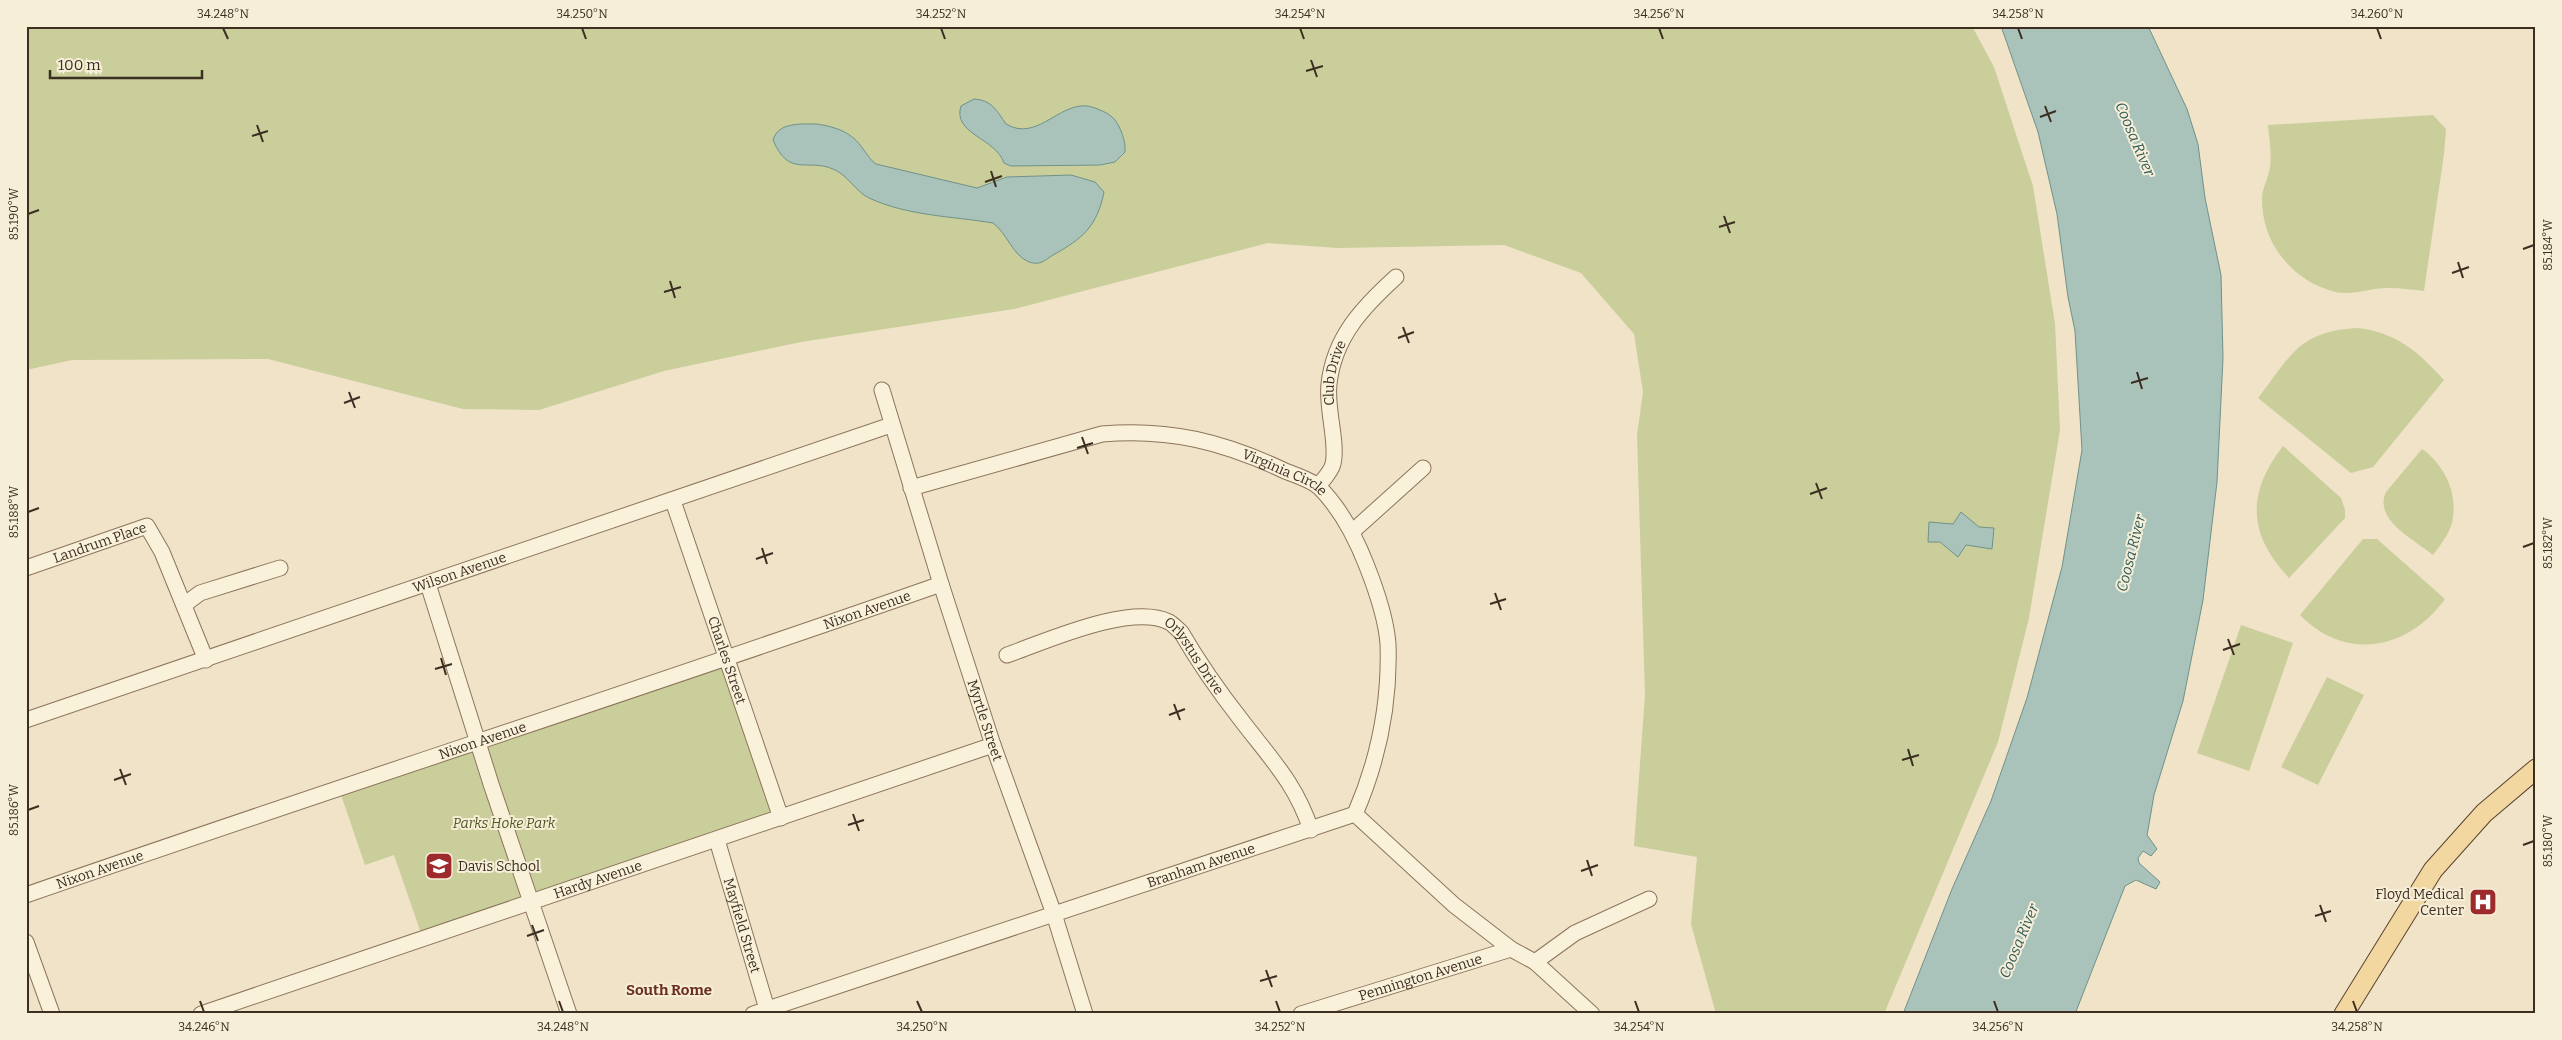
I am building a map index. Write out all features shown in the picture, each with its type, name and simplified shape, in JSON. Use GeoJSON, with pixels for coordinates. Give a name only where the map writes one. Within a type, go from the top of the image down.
{"type":"FeatureCollection","features":[{"type":"Feature","properties":{"kind":"main road"},"geometry":{"type":"LineString","coordinates":[[2344,1014],[2433,870],[2463,839],[2484,813],[2536,769]]}},
{"type":"Feature","properties":{"kind":"street","name":"Club Drive"},"geometry":{"type":"LineString","coordinates":[[1318,486],[1333,464],[1328,405],[1329,383],[1337,350],[1351,322],[1364,306],[1396,277]]}},
{"type":"Feature","properties":{"kind":"street","name":"Myrtle Street"},"geometry":{"type":"LineString","coordinates":[[882,390],[891,425],[941,584],[994,745],[1054,914],[1085,1014]]}},
{"type":"Feature","properties":{"kind":"street","name":"Wilson Avenue"},"geometry":{"type":"LineString","coordinates":[[26,720],[673,501],[891,425]]}},
{"type":"Feature","properties":{"kind":"street","name":"Virginia Circle"},"geometry":{"type":"LineString","coordinates":[[911,488],[1102,434],[1127,432],[1172,433],[1195,437],[1266,462],[1318,486],[1353,531],[1378,594],[1388,643],[1385,700],[1380,733],[1370,778],[1355,814]]}},
{"type":"Feature","properties":{"kind":"street"},"geometry":{"type":"LineString","coordinates":[[1353,531],[1423,468]]}},
{"type":"Feature","properties":{"kind":"street","name":"Charles Street"},"geometry":{"type":"LineString","coordinates":[[673,501],[781,818]]}},
{"type":"Feature","properties":{"kind":"street","name":"Landrum Place"},"geometry":{"type":"LineString","coordinates":[[26,568],[146,526],[162,552],[184,605]]}},
{"type":"Feature","properties":{"kind":"street"},"geometry":{"type":"LineString","coordinates":[[206,660],[184,605],[200,593],[280,568]]}},
{"type":"Feature","properties":{"kind":"street"},"geometry":{"type":"LineString","coordinates":[[428,584],[477,742],[569,1014]]}},
{"type":"Feature","properties":{"kind":"street","name":"Nixon Avenue"},"geometry":{"type":"LineString","coordinates":[[26,895],[728,659],[941,584]]}},
{"type":"Feature","properties":{"kind":"street","name":"Orlystus Drive"},"geometry":{"type":"LineString","coordinates":[[1007,655],[1116,618],[1153,618],[1170,622],[1181,632],[1241,720],[1284,773],[1302,803],[1311,830]]}},
{"type":"Feature","properties":{"kind":"street","name":"Hardy Avenue"},"geometry":{"type":"LineString","coordinates":[[201,1014],[994,745]]}},
{"type":"Feature","properties":{"kind":"street"},"geometry":{"type":"LineString","coordinates":[[1355,814],[1454,905],[1511,949],[1535,962],[1592,1014]]}},
{"type":"Feature","properties":{"kind":"street","name":"Branham Avenue"},"geometry":{"type":"LineString","coordinates":[[760,1012],[1355,814]]}},
{"type":"Feature","properties":{"kind":"street","name":"Mayfield Street"},"geometry":{"type":"LineString","coordinates":[[717,840],[760,1012]]}},
{"type":"Feature","properties":{"kind":"street"},"geometry":{"type":"LineString","coordinates":[[1535,962],[1575,933],[1649,899]]}},
{"type":"Feature","properties":{"kind":"street"},"geometry":{"type":"LineString","coordinates":[[26,942],[52,1014]]}},
{"type":"Feature","properties":{"kind":"street","name":"Pennington Avenue"},"geometry":{"type":"LineString","coordinates":[[1301,1014],[1511,949]]}},
{"type":"Feature","properties":{"kind":"green space"},"geometry":{"type":"Polygon","coordinates":[[[26,26],[1972,26],[1994,67],[2033,186],[2055,324],[2060,430],[2029,618],[1998,742],[1884,1014],[1716,1014],[1691,924],[1697,857],[1634,846],[1645,695],[1637,435],[1643,392],[1634,334],[1581,273],[1504,245],[1338,248],[1268,243],[1014,309],[801,342],[664,371],[539,410],[463,409],[268,359],[72,360],[26,370],[26,26]]]}},
{"type":"Feature","properties":{"kind":"green space"},"geometry":{"type":"Polygon","coordinates":[[[2433,115],[2446,129],[2424,291],[2383,288],[2339,293],[2317,285],[2291,268],[2273,243],[2263,213],[2262,197],[2271,162],[2268,125],[2433,115]]]}},
{"type":"Feature","properties":{"kind":"green space"},"geometry":{"type":"Polygon","coordinates":[[[2358,328],[2385,334],[2406,345],[2444,380],[2373,467],[2351,473],[2258,398],[2288,358],[2309,340],[2338,330],[2358,328]]]}},
{"type":"Feature","properties":{"kind":"green space"},"geometry":{"type":"Polygon","coordinates":[[[2283,446],[2341,498],[2345,510],[2345,518],[2289,578],[2275,562],[2266,546],[2259,530],[2257,514],[2258,497],[2263,481],[2283,446]]]}},
{"type":"Feature","properties":{"kind":"green space"},"geometry":{"type":"Polygon","coordinates":[[[2422,449],[2430,455],[2442,470],[2447,478],[2453,497],[2454,507],[2451,527],[2433,555],[2398,528],[2385,512],[2386,492],[2422,449]]]}},
{"type":"Feature","properties":{"kind":"green space"},"geometry":{"type":"Polygon","coordinates":[[[2363,539],[2377,539],[2445,599],[2430,616],[2413,630],[2395,639],[2376,644],[2356,644],[2337,640],[2318,630],[2300,615],[2363,539]]]}},
{"type":"Feature","properties":{"kind":"green space"},"geometry":{"type":"Polygon","coordinates":[[[2241,625],[2293,643],[2249,771],[2197,753],[2241,625]]]}},
{"type":"Feature","properties":{"kind":"green space","name":"Parks Hoke Park"},"geometry":{"type":"Polygon","coordinates":[[[728,659],[781,818],[423,939],[394,855],[365,865],[339,789],[728,659]]]}},
{"type":"Feature","properties":{"kind":"green space"},"geometry":{"type":"Polygon","coordinates":[[[2327,677],[2364,695],[2318,785],[2281,767],[2327,677]]]}},
{"type":"Feature","properties":{"kind":"water","name":"Coosa River"},"geometry":{"type":"Polygon","coordinates":[[[2001,26],[2148,26],[2187,109],[2198,144],[2205,198],[2221,275],[2223,358],[2217,482],[2203,600],[2183,701],[2154,795],[2147,835],[2157,849],[2151,856],[2143,851],[2138,858],[2139,863],[2160,882],[2156,889],[2136,880],[2125,886],[2075,1014],[1903,1014],[1952,889],[1991,801],[2027,698],[2062,567],[2082,450],[2075,331],[2068,297],[2057,214],[2038,132],[2001,26]]]}},
{"type":"Feature","properties":{"kind":"water"},"geometry":{"type":"Polygon","coordinates":[[[974,99],[990,104],[1006,124],[1018,129],[1040,124],[1072,108],[1083,106],[1095,108],[1115,120],[1123,135],[1125,152],[1115,162],[1100,165],[1011,166],[1004,163],[993,147],[969,130],[963,123],[960,115],[961,106],[974,99]]]}},
{"type":"Feature","properties":{"kind":"water"},"geometry":{"type":"Polygon","coordinates":[[[817,124],[849,134],[876,164],[977,188],[1007,177],[1071,175],[1095,182],[1104,192],[1101,204],[1087,231],[1080,237],[1042,262],[1029,262],[1018,254],[993,223],[899,209],[864,195],[843,175],[833,169],[824,166],[799,165],[785,159],[773,140],[776,134],[791,125],[817,124]]]}},
{"type":"Feature","properties":{"kind":"water"},"geometry":{"type":"Polygon","coordinates":[[[1961,512],[1979,527],[1994,528],[1992,549],[1966,545],[1958,557],[1940,542],[1928,542],[1929,522],[1953,524],[1961,512]]]}},
{"type":"Feature","properties":{"kind":"place","name":"Davis School"},"geometry":{"type":"Point","coordinates":[439,866]}},
{"type":"Feature","properties":{"kind":"place","name":"Floyd Medical Center"},"geometry":{"type":"Point","coordinates":[2483,902]}},
{"type":"Feature","properties":{"kind":"district","name":"South Rome"},"geometry":{"type":"Point","coordinates":[669,990]}}]}
